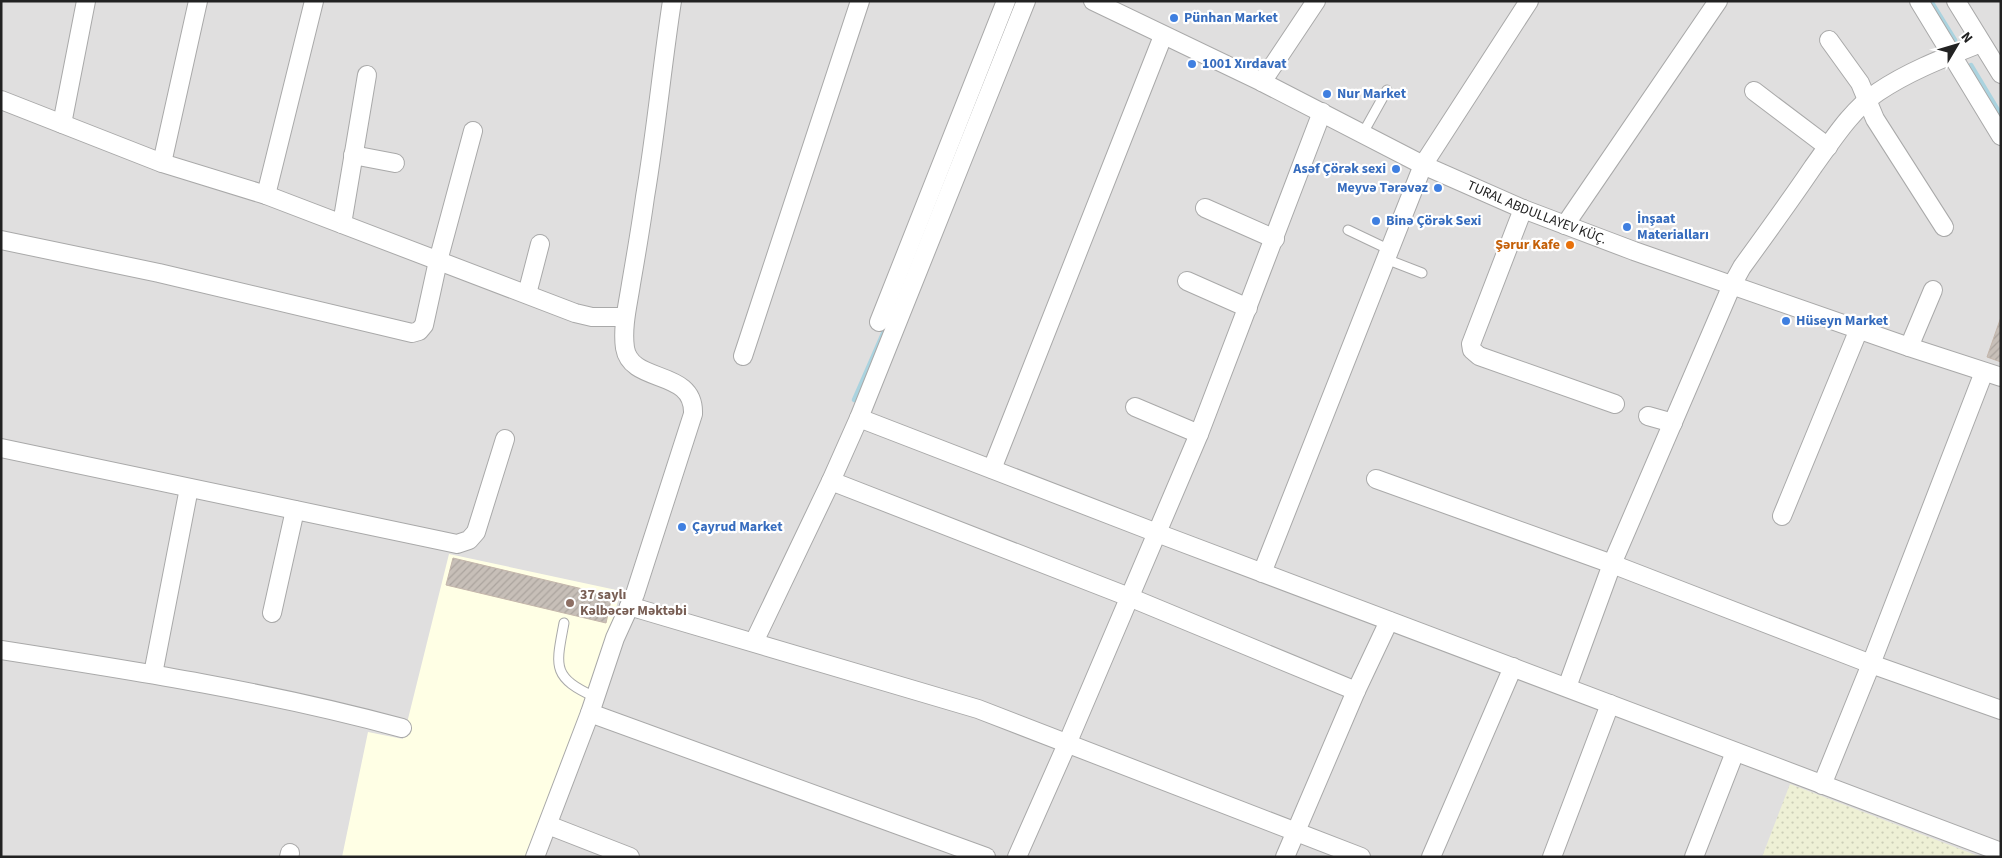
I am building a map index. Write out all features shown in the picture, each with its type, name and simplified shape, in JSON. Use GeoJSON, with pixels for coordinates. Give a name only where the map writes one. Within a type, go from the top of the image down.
{"type":"FeatureCollection","features":[{"type":"Feature","properties":{"kind":"street"},"geometry":{"type":"LineString","coordinates":[[62,124],[86,1]]}},
{"type":"Feature","properties":{"kind":"street"},"geometry":{"type":"LineString","coordinates":[[162,164],[198,1]]}},
{"type":"Feature","properties":{"kind":"street"},"geometry":{"type":"LineString","coordinates":[[266,195],[314,1]]}},
{"type":"Feature","properties":{"kind":"street"},"geometry":{"type":"LineString","coordinates":[[535,857],[615,638],[638,585],[693,414],[694,404],[685,388],[641,368],[630,360],[625,346],[626,317],[653,144],[672,1]]}},
{"type":"Feature","properties":{"kind":"street"},"geometry":{"type":"LineString","coordinates":[[743,356],[860,1]]}},
{"type":"Feature","properties":{"kind":"street"},"geometry":{"type":"LineString","coordinates":[[878,322],[1006,1]]}},
{"type":"Feature","properties":{"kind":"street"},"geometry":{"type":"LineString","coordinates":[[754,642],[859,418],[1026,1]]}},
{"type":"Feature","properties":{"kind":"street","name":"TURAL ABDULLAYEV KÜÇ."},"geometry":{"type":"LineString","coordinates":[[1093,1],[1262,82],[1363,133],[1423,166],[1523,209],[1909,347],[2001,376]]}},
{"type":"Feature","properties":{"kind":"street"},"geometry":{"type":"LineString","coordinates":[[1262,82],[1316,1]]}},
{"type":"Feature","properties":{"kind":"street"},"geometry":{"type":"LineString","coordinates":[[1262,573],[1423,166],[1529,1]]}},
{"type":"Feature","properties":{"kind":"street"},"geometry":{"type":"LineString","coordinates":[[1565,225],[1718,1]]}},
{"type":"Feature","properties":{"kind":"street"},"geometry":{"type":"LineString","coordinates":[[1919,1],[2001,136]]}},
{"type":"Feature","properties":{"kind":"street"},"geometry":{"type":"LineString","coordinates":[[1956,1],[1981,43],[1998,65]]}},
{"type":"Feature","properties":{"kind":"street"},"geometry":{"type":"LineString","coordinates":[[992,469],[1163,36]]}},
{"type":"Feature","properties":{"kind":"street"},"geometry":{"type":"LineString","coordinates":[[1829,40],[1860,83],[1875,119],[1944,227]]}},
{"type":"Feature","properties":{"kind":"street"},"geometry":{"type":"LineString","coordinates":[[1567,687],[1612,564],[1732,285],[1742,267],[1853,114],[1878,92],[1915,71],[1981,43]]}},
{"type":"Feature","properties":{"kind":"street"},"geometry":{"type":"LineString","coordinates":[[342,224],[366,76]]}},
{"type":"Feature","properties":{"kind":"street"},"geometry":{"type":"LineString","coordinates":[[1754,91],[1828,147]]}},
{"type":"Feature","properties":{"kind":"street"},"geometry":{"type":"LineString","coordinates":[[1,100],[162,164],[266,195],[576,314],[592,317],[626,317]]}},
{"type":"Feature","properties":{"kind":"street"},"geometry":{"type":"LineString","coordinates":[[1017,857],[1200,434],[1322,112]]}},
{"type":"Feature","properties":{"kind":"street"},"geometry":{"type":"LineString","coordinates":[[1,240],[159,272],[412,332],[419,331],[424,324],[438,261],[473,131]]}},
{"type":"Feature","properties":{"kind":"street"},"geometry":{"type":"LineString","coordinates":[[353,155],[394,163]]}},
{"type":"Feature","properties":{"kind":"street"},"geometry":{"type":"LineString","coordinates":[[1206,208],[1275,239]]}},
{"type":"Feature","properties":{"kind":"street"},"geometry":{"type":"LineString","coordinates":[[1523,209],[1471,344],[1472,350],[1479,356],[1615,404]]}},
{"type":"Feature","properties":{"kind":"street"},"geometry":{"type":"LineString","coordinates":[[527,294],[540,244]]}},
{"type":"Feature","properties":{"kind":"street"},"geometry":{"type":"LineString","coordinates":[[1187,281],[1248,308]]}},
{"type":"Feature","properties":{"kind":"street"},"geometry":{"type":"LineString","coordinates":[[1909,347],[1932,290]]}},
{"type":"Feature","properties":{"kind":"street"},"geometry":{"type":"LineString","coordinates":[[1782,516],[1859,329]]}},
{"type":"Feature","properties":{"kind":"street"},"geometry":{"type":"LineString","coordinates":[[1822,785],[1984,372]]}},
{"type":"Feature","properties":{"kind":"street"},"geometry":{"type":"LineString","coordinates":[[1135,407],[1200,434]]}},
{"type":"Feature","properties":{"kind":"street"},"geometry":{"type":"LineString","coordinates":[[1648,416],[1673,423]]}},
{"type":"Feature","properties":{"kind":"street"},"geometry":{"type":"LineString","coordinates":[[859,418],[1262,573],[2001,852]]}},
{"type":"Feature","properties":{"kind":"street"},"geometry":{"type":"LineString","coordinates":[[1,448],[457,544],[469,540],[476,532],[505,439]]}},
{"type":"Feature","properties":{"kind":"street"},"geometry":{"type":"LineString","coordinates":[[1376,479],[1612,564],[1871,664],[2001,710]]}},
{"type":"Feature","properties":{"kind":"street"},"geometry":{"type":"LineString","coordinates":[[831,481],[1129,597],[1356,691]]}},
{"type":"Feature","properties":{"kind":"street"},"geometry":{"type":"LineString","coordinates":[[153,674],[189,488]]}},
{"type":"Feature","properties":{"kind":"street"},"geometry":{"type":"LineString","coordinates":[[272,612],[295,510]]}},
{"type":"Feature","properties":{"kind":"street"},"geometry":{"type":"LineString","coordinates":[[629,606],[978,710],[1360,857]]}},
{"type":"Feature","properties":{"kind":"street"},"geometry":{"type":"LineString","coordinates":[[1285,857],[1356,691],[1389,621]]}},
{"type":"Feature","properties":{"kind":"street"},"geometry":{"type":"LineString","coordinates":[[1,650],[153,674],[337,710],[402,728]]}},
{"type":"Feature","properties":{"kind":"street"},"geometry":{"type":"LineString","coordinates":[[1431,857],[1514,667]]}},
{"type":"Feature","properties":{"kind":"street"},"geometry":{"type":"LineString","coordinates":[[1552,857],[1610,704]]}},
{"type":"Feature","properties":{"kind":"street"},"geometry":{"type":"LineString","coordinates":[[592,705],[986,857]]}},
{"type":"Feature","properties":{"kind":"street"},"geometry":{"type":"LineString","coordinates":[[1694,857],[1735,752]]}},
{"type":"Feature","properties":{"kind":"street"},"geometry":{"type":"LineString","coordinates":[[548,824],[630,857]]}},
{"type":"Feature","properties":{"kind":"lane"},"geometry":{"type":"LineString","coordinates":[[1363,133],[1387,90]]}},
{"type":"Feature","properties":{"kind":"lane"},"geometry":{"type":"LineString","coordinates":[[1348,230],[1422,273]]}},
{"type":"Feature","properties":{"kind":"lane"},"geometry":{"type":"LineString","coordinates":[[564,624],[557,661],[561,672],[592,705]]}},
{"type":"Feature","properties":{"kind":"shaded area"},"geometry":{"type":"Polygon","coordinates":[[[1,1],[2001,1],[2001,857],[1,857],[1,1]]]}},
{"type":"Feature","properties":{"kind":"shaded area"},"geometry":{"type":"Polygon","coordinates":[[[449,554],[621,591],[582,722],[529,857],[342,857],[368,732],[403,739],[449,554]]]}},
{"type":"Feature","properties":{"kind":"shaded area"},"geometry":{"type":"Polygon","coordinates":[[[1790,784],[1981,857],[1762,857],[1790,784]]]}},
{"type":"Feature","properties":{"kind":"building"},"geometry":{"type":"Polygon","coordinates":[[[2001,317],[2001,362],[1987,357],[2001,317]]]}},
{"type":"Feature","properties":{"kind":"building"},"geometry":{"type":"Polygon","coordinates":[[[453,558],[612,596],[606,623],[446,585],[453,558]]]}},
{"type":"Feature","properties":{"kind":"waterway"},"geometry":{"type":"LineString","coordinates":[[1931,1],[1955,40]]}},
{"type":"Feature","properties":{"kind":"waterway"},"geometry":{"type":"LineString","coordinates":[[1971,65],[2001,115]]}},
{"type":"Feature","properties":{"kind":"waterway"},"geometry":{"type":"LineString","coordinates":[[854,400],[888,322]]}},
{"type":"Feature","properties":{"kind":"place","name":"Pünhan Market"},"geometry":{"type":"Point","coordinates":[1174,18]}},
{"type":"Feature","properties":{"kind":"place","name":"1001 Xırdavat"},"geometry":{"type":"Point","coordinates":[1192,64]}},
{"type":"Feature","properties":{"kind":"place","name":"Nur Market"},"geometry":{"type":"Point","coordinates":[1327,94]}},
{"type":"Feature","properties":{"kind":"place","name":"Asəf Çörək sexi"},"geometry":{"type":"Point","coordinates":[1396,169]}},
{"type":"Feature","properties":{"kind":"place","name":"Meyvə Tərəvəz"},"geometry":{"type":"Point","coordinates":[1438,188]}},
{"type":"Feature","properties":{"kind":"place","name":"Binə Çörək Sexi"},"geometry":{"type":"Point","coordinates":[1376,221]}},
{"type":"Feature","properties":{"kind":"place","name":"İnşaat Materialları"},"geometry":{"type":"Point","coordinates":[1627,227]}},
{"type":"Feature","properties":{"kind":"place","name":"Şərur Kafe"},"geometry":{"type":"Point","coordinates":[1570,245]}},
{"type":"Feature","properties":{"kind":"place","name":"Hüseyn Market"},"geometry":{"type":"Point","coordinates":[1786,321]}},
{"type":"Feature","properties":{"kind":"place","name":"Çayrud Market"},"geometry":{"type":"Point","coordinates":[682,527]}},
{"type":"Feature","properties":{"kind":"place","name":"37 saylı Kəlbəcər Məktəbi"},"geometry":{"type":"Point","coordinates":[570,603]}}]}
